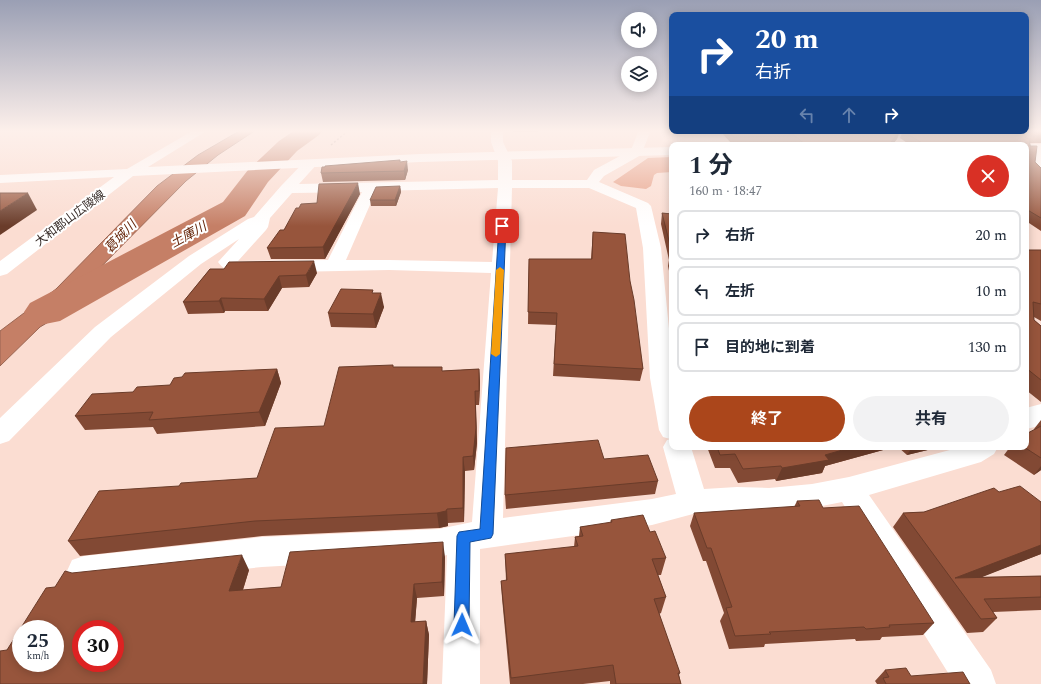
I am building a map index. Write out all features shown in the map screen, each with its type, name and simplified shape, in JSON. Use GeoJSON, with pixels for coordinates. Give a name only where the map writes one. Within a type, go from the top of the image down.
{"type":"FeatureCollection","features":[{"type":"Feature","properties":{"kind":"street","name":"大和郡山広陵線"},"geometry":{"type":"LineString","coordinates":[[0,270],[129,173],[148,162]]}},
{"type":"Feature","properties":{"kind":"street"},"geometry":{"type":"LineString","coordinates":[[0,179],[332,162]]}},
{"type":"Feature","properties":{"kind":"street"},"geometry":{"type":"LineString","coordinates":[[460,684],[500,268],[505,162]]}},
{"type":"Feature","properties":{"kind":"street"},"geometry":{"type":"LineString","coordinates":[[591,184],[599,173],[619,162]]}},
{"type":"Feature","properties":{"kind":"street"},"geometry":{"type":"LineString","coordinates":[[0,434],[103,332],[195,260],[262,217],[286,189],[305,163]]}},
{"type":"Feature","properties":{"kind":"street"},"geometry":{"type":"LineString","coordinates":[[286,189],[505,184],[591,184],[643,206],[652,248],[662,378],[669,421]]}},
{"type":"Feature","properties":{"kind":"street"},"geometry":{"type":"LineString","coordinates":[[334,266],[372,187]]}},
{"type":"Feature","properties":{"kind":"street"},"geometry":{"type":"LineString","coordinates":[[262,217],[260,227],[227,262],[235,267],[389,265],[500,268]]}},
{"type":"Feature","properties":{"kind":"street"},"geometry":{"type":"LineString","coordinates":[[1029,418],[1035,414],[1041,413]]}},
{"type":"Feature","properties":{"kind":"street"},"geometry":{"type":"LineString","coordinates":[[678,450],[693,502]]}},
{"type":"Feature","properties":{"kind":"street"},"geometry":{"type":"LineString","coordinates":[[84,571],[262,552],[439,543],[475,535],[652,512],[693,502],[737,499],[769,500],[812,496],[849,489],[971,455],[979,450]]}},
{"type":"Feature","properties":{"kind":"street"},"geometry":{"type":"LineString","coordinates":[[849,489],[977,684]]}},
{"type":"Feature","properties":{"kind":"shaded area"},"geometry":{"type":"Polygon","coordinates":[[[642,162],[669,162],[669,172],[657,173],[654,175],[651,186],[646,189],[621,186],[613,182],[642,162]]]}},
{"type":"Feature","properties":{"kind":"water","name":"葛城川"},"geometry":{"type":"Polygon","coordinates":[[[189,162],[209,162],[186,181],[81,287],[99,292],[40,327],[0,366],[0,331],[56,289],[157,186],[189,162]]]}},
{"type":"Feature","properties":{"kind":"building"},"geometry":{"type":"Polygon","coordinates":[[[376,162],[407,162],[404,171],[321,173],[322,167],[376,162]]]}},
{"type":"Feature","properties":{"kind":"building"},"geometry":{"type":"Polygon","coordinates":[[[1029,162],[1035,162],[1041,168],[1041,218],[1029,211],[1029,162]]]}},
{"type":"Feature","properties":{"kind":"building"},"geometry":{"type":"Polygon","coordinates":[[[358,183],[323,247],[267,248],[280,230],[284,230],[296,208],[299,208],[301,204],[317,203],[319,184],[358,183]]]}},
{"type":"Feature","properties":{"kind":"building"},"geometry":{"type":"Polygon","coordinates":[[[400,186],[395,200],[370,200],[376,187],[400,186]]]}},
{"type":"Feature","properties":{"kind":"building"},"geometry":{"type":"Polygon","coordinates":[[[0,193],[28,193],[0,211],[0,193]]]}},
{"type":"Feature","properties":{"kind":"building"},"geometry":{"type":"Polygon","coordinates":[[[662,213],[669,214],[669,241],[662,213]]]}},
{"type":"Feature","properties":{"kind":"building"},"geometry":{"type":"Polygon","coordinates":[[[593,232],[625,234],[630,281],[643,369],[554,364],[557,313],[528,312],[529,259],[592,259],[593,232]]]}},
{"type":"Feature","properties":{"kind":"building"},"geometry":{"type":"Polygon","coordinates":[[[1029,250],[1041,250],[1041,304],[1033,302],[1034,320],[1041,326],[1041,380],[1029,370],[1029,250]]]}},
{"type":"Feature","properties":{"kind":"building"},"geometry":{"type":"Polygon","coordinates":[[[314,261],[306,275],[279,276],[264,299],[221,298],[219,301],[183,302],[210,269],[224,269],[229,262],[314,261]]]}},
{"type":"Feature","properties":{"kind":"building"},"geometry":{"type":"Polygon","coordinates":[[[341,289],[373,290],[372,293],[381,293],[373,314],[328,313],[341,289]]]}},
{"type":"Feature","properties":{"kind":"building"},"geometry":{"type":"Polygon","coordinates":[[[393,365],[393,367],[442,367],[442,371],[479,369],[479,391],[475,391],[476,428],[473,456],[463,457],[463,508],[447,509],[446,511],[437,513],[255,521],[68,541],[99,491],[179,486],[181,483],[257,478],[275,428],[324,426],[339,367],[393,365]]]}},
{"type":"Feature","properties":{"kind":"building"},"geometry":{"type":"Polygon","coordinates":[[[277,369],[259,412],[149,420],[153,412],[75,416],[92,394],[133,392],[137,387],[170,385],[174,378],[182,377],[185,373],[277,369]]]}},
{"type":"Feature","properties":{"kind":"building"},"geometry":{"type":"Polygon","coordinates":[[[1041,426],[1041,458],[1029,450],[1029,432],[1041,426]]]}},
{"type":"Feature","properties":{"kind":"building"},"geometry":{"type":"Polygon","coordinates":[[[598,440],[604,459],[648,455],[658,481],[505,495],[506,448],[598,440]]]}},
{"type":"Feature","properties":{"kind":"building"},"geometry":{"type":"Polygon","coordinates":[[[718,450],[842,450],[825,455],[829,460],[782,468],[781,466],[743,469],[735,454],[720,455],[718,450]]]}},
{"type":"Feature","properties":{"kind":"building"},"geometry":{"type":"Polygon","coordinates":[[[1020,486],[1041,502],[1041,545],[955,578],[1041,576],[1041,597],[984,599],[997,618],[981,619],[903,513],[924,512],[994,488],[999,492],[1020,486]]]}},
{"type":"Feature","properties":{"kind":"building"},"geometry":{"type":"Polygon","coordinates":[[[819,500],[823,508],[859,506],[934,623],[889,625],[890,627],[866,629],[864,627],[769,632],[771,634],[735,636],[726,608],[732,607],[711,548],[707,548],[694,513],[800,506],[797,501],[819,500]]]}},
{"type":"Feature","properties":{"kind":"building"},"geometry":{"type":"Polygon","coordinates":[[[643,515],[650,532],[655,531],[666,558],[652,559],[666,597],[654,599],[680,673],[678,673],[681,684],[616,684],[613,665],[511,678],[501,581],[507,580],[505,554],[578,546],[575,537],[583,536],[580,527],[643,515]]]}},
{"type":"Feature","properties":{"kind":"building"},"geometry":{"type":"Polygon","coordinates":[[[443,542],[442,582],[414,584],[411,622],[426,621],[423,684],[0,684],[0,651],[7,650],[12,642],[12,672],[64,672],[64,620],[26,620],[46,588],[55,587],[65,571],[72,573],[242,555],[229,591],[281,587],[290,552],[443,542]]]}},
{"type":"Feature","properties":{"kind":"building"},"geometry":{"type":"Polygon","coordinates":[[[906,668],[911,676],[963,672],[970,684],[886,684],[883,678],[889,677],[885,670],[906,668]]]}},
{"type":"Feature","properties":{"kind":"waterway","name":"土庫川"},"geometry":{"type":"LineString","coordinates":[[45,312],[234,209],[258,176],[272,162]]}},
{"type":"Feature","properties":{"kind":"slow traffic"},"geometry":{"type":"LineString","coordinates":[[496,354],[500,270]]}},
{"type":"Feature","properties":{"kind":"route"},"geometry":{"type":"LineString","coordinates":[[462,625],[464,536],[487,534],[502,226]]}}]}
